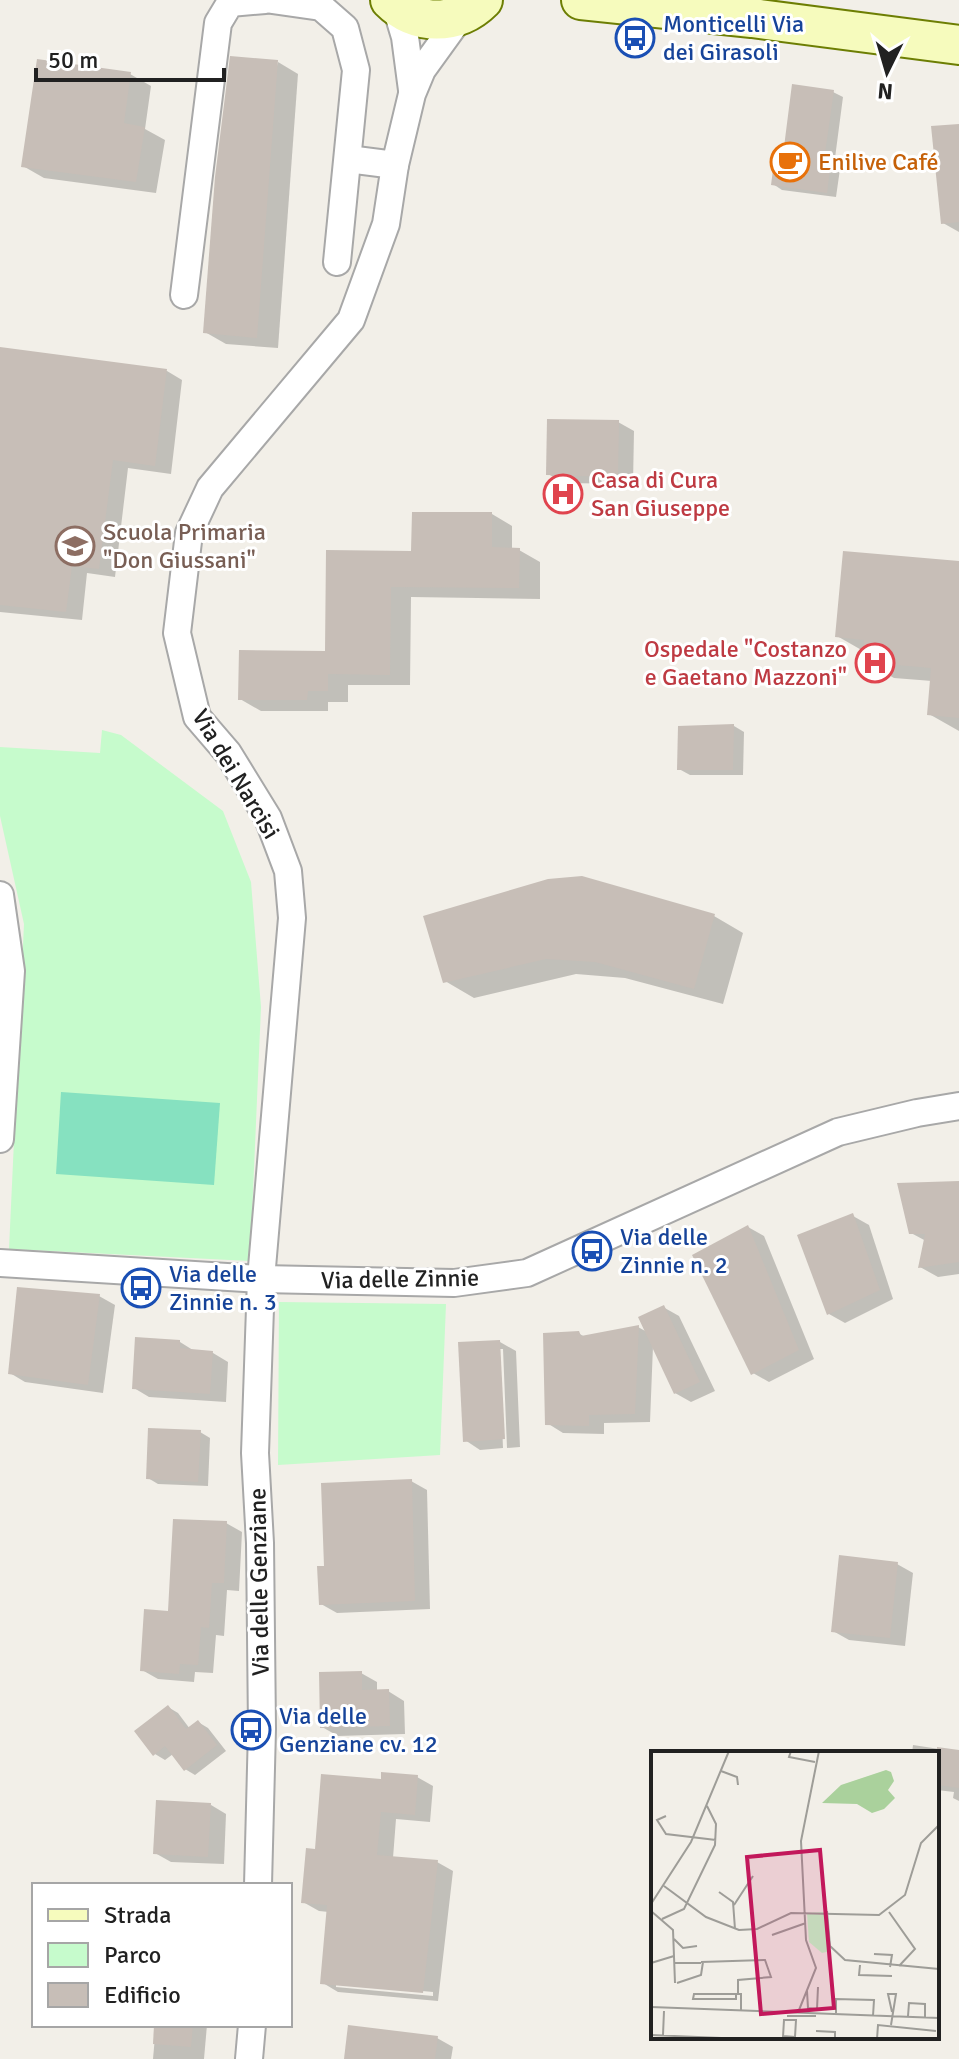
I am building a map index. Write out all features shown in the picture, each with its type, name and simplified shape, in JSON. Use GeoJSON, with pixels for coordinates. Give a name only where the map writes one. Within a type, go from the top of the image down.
{"type":"FeatureCollection","features":[{"type":"Feature","properties":{"kind":"main road"},"geometry":{"type":"LineString","coordinates":[[581,0],[959,45]]}},
{"type":"Feature","properties":{"kind":"main road"},"geometry":{"type":"LineString","coordinates":[[393,3],[416,17],[439,20],[472,8]]}},
{"type":"Feature","properties":{"kind":"street"},"geometry":{"type":"LineString","coordinates":[[184,295],[218,23],[230,3],[265,0]]}},
{"type":"Feature","properties":{"kind":"street"},"geometry":{"type":"LineString","coordinates":[[272,0],[321,7],[345,28],[356,70],[337,262]]}},
{"type":"Feature","properties":{"kind":"street","name":"Via dei Narcisi"},"geometry":{"type":"LineString","coordinates":[[393,3],[405,37],[412,94]]}},
{"type":"Feature","properties":{"kind":"street","name":"Via dei Narcisi"},"geometry":{"type":"LineString","coordinates":[[261,1279],[292,918],[288,871],[268,818],[228,753],[197,717],[177,633],[189,533],[210,488],[351,320],[386,224],[395,165],[412,94],[422,70],[472,8]]}},
{"type":"Feature","properties":{"kind":"street"},"geometry":{"type":"LineString","coordinates":[[348,159],[395,165]]}},
{"type":"Feature","properties":{"kind":"street"},"geometry":{"type":"LineString","coordinates":[[0,895],[11,971],[0,1139]]}},
{"type":"Feature","properties":{"kind":"street","name":"Via delle Zinnie"},"geometry":{"type":"LineString","coordinates":[[0,1263],[261,1279],[454,1283],[527,1273],[838,1132],[959,1106]]}},
{"type":"Feature","properties":{"kind":"street","name":"Via delle Genziane"},"geometry":{"type":"LineString","coordinates":[[258,1883],[262,1729],[260,1543],[255,1453],[261,1279]]}},
{"type":"Feature","properties":{"kind":"street"},"geometry":{"type":"LineString","coordinates":[[249,2059],[252,2027]]}},
{"type":"Feature","properties":{"kind":"green space"},"geometry":{"type":"Polygon","coordinates":[[[102,730],[121,735],[223,811],[251,882],[261,1007],[250,1261],[9,1249],[24,924],[0,816],[0,747],[100,753],[102,730]]]}},
{"type":"Feature","properties":{"kind":"green space"},"geometry":{"type":"Polygon","coordinates":[[[61,1092],[220,1103],[214,1185],[56,1174],[61,1092]]]}},
{"type":"Feature","properties":{"kind":"green space"},"geometry":{"type":"Polygon","coordinates":[[[279,1302],[446,1304],[440,1455],[278,1465],[279,1302]]]}},
{"type":"Feature","properties":{"kind":"building"},"geometry":{"type":"Polygon","coordinates":[[[230,56],[278,60],[257,338],[203,333],[215,177],[230,56]]]}},
{"type":"Feature","properties":{"kind":"building"},"geometry":{"type":"Polygon","coordinates":[[[37,59],[131,72],[124,123],[145,127],[136,182],[21,167],[37,59]]]}},
{"type":"Feature","properties":{"kind":"building"},"geometry":{"type":"Polygon","coordinates":[[[792,84],[834,90],[825,153],[832,154],[827,193],[771,185],[776,147],[784,147],[792,84]]]}},
{"type":"Feature","properties":{"kind":"building"},"geometry":{"type":"Polygon","coordinates":[[[959,124],[959,222],[941,224],[931,126],[959,124]]]}},
{"type":"Feature","properties":{"kind":"building"},"geometry":{"type":"Polygon","coordinates":[[[0,347],[167,369],[155,466],[113,460],[99,569],[72,566],[66,612],[0,605],[0,347]]]}},
{"type":"Feature","properties":{"kind":"building"},"geometry":{"type":"Polygon","coordinates":[[[547,419],[619,420],[618,477],[546,475],[547,419]]]}},
{"type":"Feature","properties":{"kind":"building"},"geometry":{"type":"Polygon","coordinates":[[[412,512],[492,512],[492,547],[520,548],[519,588],[391,587],[390,675],[328,674],[328,691],[308,691],[307,700],[238,700],[239,650],[325,651],[326,550],[411,551],[412,512]]]}},
{"type":"Feature","properties":{"kind":"building"},"geometry":{"type":"Polygon","coordinates":[[[843,551],[959,561],[959,718],[927,715],[931,668],[862,662],[864,640],[835,637],[843,551]]]}},
{"type":"Feature","properties":{"kind":"building"},"geometry":{"type":"Polygon","coordinates":[[[734,724],[733,770],[677,770],[678,726],[734,724]]]}},
{"type":"Feature","properties":{"kind":"building"},"geometry":{"type":"Polygon","coordinates":[[[582,876],[715,914],[694,989],[595,962],[546,959],[443,983],[423,916],[548,879],[582,876]]]}},
{"type":"Feature","properties":{"kind":"building"},"geometry":{"type":"Polygon","coordinates":[[[959,1181],[959,1262],[918,1268],[925,1234],[909,1234],[897,1183],[959,1181]]]}},
{"type":"Feature","properties":{"kind":"building"},"geometry":{"type":"Polygon","coordinates":[[[853,1213],[880,1290],[827,1315],[797,1235],[853,1213]]]}},
{"type":"Feature","properties":{"kind":"building"},"geometry":{"type":"Polygon","coordinates":[[[748,1225],[799,1350],[751,1375],[692,1255],[748,1225]]]}},
{"type":"Feature","properties":{"kind":"building"},"geometry":{"type":"Polygon","coordinates":[[[17,1287],[100,1294],[88,1385],[8,1374],[17,1287]]]}},
{"type":"Feature","properties":{"kind":"building"},"geometry":{"type":"Polygon","coordinates":[[[664,1305],[700,1382],[674,1394],[638,1317],[664,1305]]]}},
{"type":"Feature","properties":{"kind":"building"},"geometry":{"type":"Polygon","coordinates":[[[639,1325],[635,1414],[589,1415],[589,1426],[545,1425],[543,1333],[579,1331],[581,1336],[639,1325]]]}},
{"type":"Feature","properties":{"kind":"building"},"geometry":{"type":"Polygon","coordinates":[[[135,1337],[180,1340],[180,1348],[213,1351],[210,1394],[132,1389],[135,1337]]]}},
{"type":"Feature","properties":{"kind":"building"},"geometry":{"type":"Polygon","coordinates":[[[500,1340],[505,1439],[463,1442],[458,1342],[500,1340]]]}},
{"type":"Feature","properties":{"kind":"building"},"geometry":{"type":"Polygon","coordinates":[[[148,1428],[201,1430],[198,1482],[146,1479],[148,1428]]]}},
{"type":"Feature","properties":{"kind":"building"},"geometry":{"type":"Polygon","coordinates":[[[412,1479],[415,1601],[319,1605],[317,1566],[324,1566],[321,1483],[412,1479]]]}},
{"type":"Feature","properties":{"kind":"building"},"geometry":{"type":"Polygon","coordinates":[[[173,1519],[227,1521],[224,1583],[212,1583],[209,1628],[201,1627],[198,1665],[180,1664],[179,1674],[140,1671],[144,1609],[168,1611],[173,1519]]]}},
{"type":"Feature","properties":{"kind":"building"},"geometry":{"type":"Polygon","coordinates":[[[839,1555],[898,1562],[890,1638],[831,1632],[839,1555]]]}},
{"type":"Feature","properties":{"kind":"building"},"geometry":{"type":"Polygon","coordinates":[[[362,1671],[362,1690],[389,1689],[390,1726],[320,1728],[319,1672],[362,1671]]]}},
{"type":"Feature","properties":{"kind":"building"},"geometry":{"type":"Polygon","coordinates":[[[168,1705],[186,1729],[198,1720],[217,1745],[184,1771],[165,1746],[153,1756],[134,1731],[168,1705]]]}},
{"type":"Feature","properties":{"kind":"building"},"geometry":{"type":"Polygon","coordinates":[[[937,1747],[959,1750],[959,1788],[939,1785],[937,1747]]]}},
{"type":"Feature","properties":{"kind":"building"},"geometry":{"type":"Polygon","coordinates":[[[381,1772],[418,1775],[415,1815],[381,1812],[377,1855],[438,1860],[423,1993],[320,1984],[327,1905],[301,1903],[306,1848],[315,1849],[321,1774],[381,1779],[381,1772]]]}},
{"type":"Feature","properties":{"kind":"building"},"geometry":{"type":"Polygon","coordinates":[[[156,1800],[211,1803],[208,1857],[153,1854],[156,1800]]]}},
{"type":"Feature","properties":{"kind":"building"},"geometry":{"type":"Polygon","coordinates":[[[348,2025],[438,2036],[435,2059],[344,2059],[348,2025]]]}},
{"type":"Feature","properties":{"kind":"building"},"geometry":{"type":"Polygon","coordinates":[[[154,2027],[193,2027],[191,2047],[153,2044],[154,2027]]]}},
{"type":"Feature","properties":{"kind":"place","name":"Monticelli Via dei Girasoli"},"geometry":{"type":"Point","coordinates":[635,38]}},
{"type":"Feature","properties":{"kind":"place","name":"Enilive Café"},"geometry":{"type":"Point","coordinates":[790,162]}},
{"type":"Feature","properties":{"kind":"place","name":"Casa di Cura San Giuseppe"},"geometry":{"type":"Point","coordinates":[563,494]}},
{"type":"Feature","properties":{"kind":"place","name":"Scuola Primaria \"Don Giussani\""},"geometry":{"type":"Point","coordinates":[75,546]}},
{"type":"Feature","properties":{"kind":"place","name":"Ospedale \"Costanzo e Gaetano Mazzoni\""},"geometry":{"type":"Point","coordinates":[875,663]}},
{"type":"Feature","properties":{"kind":"place","name":"Via delle Zinnie n. 2"},"geometry":{"type":"Point","coordinates":[592,1251]}},
{"type":"Feature","properties":{"kind":"place","name":"Via delle Zinnie n. 3"},"geometry":{"type":"Point","coordinates":[141,1288]}},
{"type":"Feature","properties":{"kind":"place","name":"Via delle Genziane cv. 12"},"geometry":{"type":"Point","coordinates":[251,1730]}}]}
